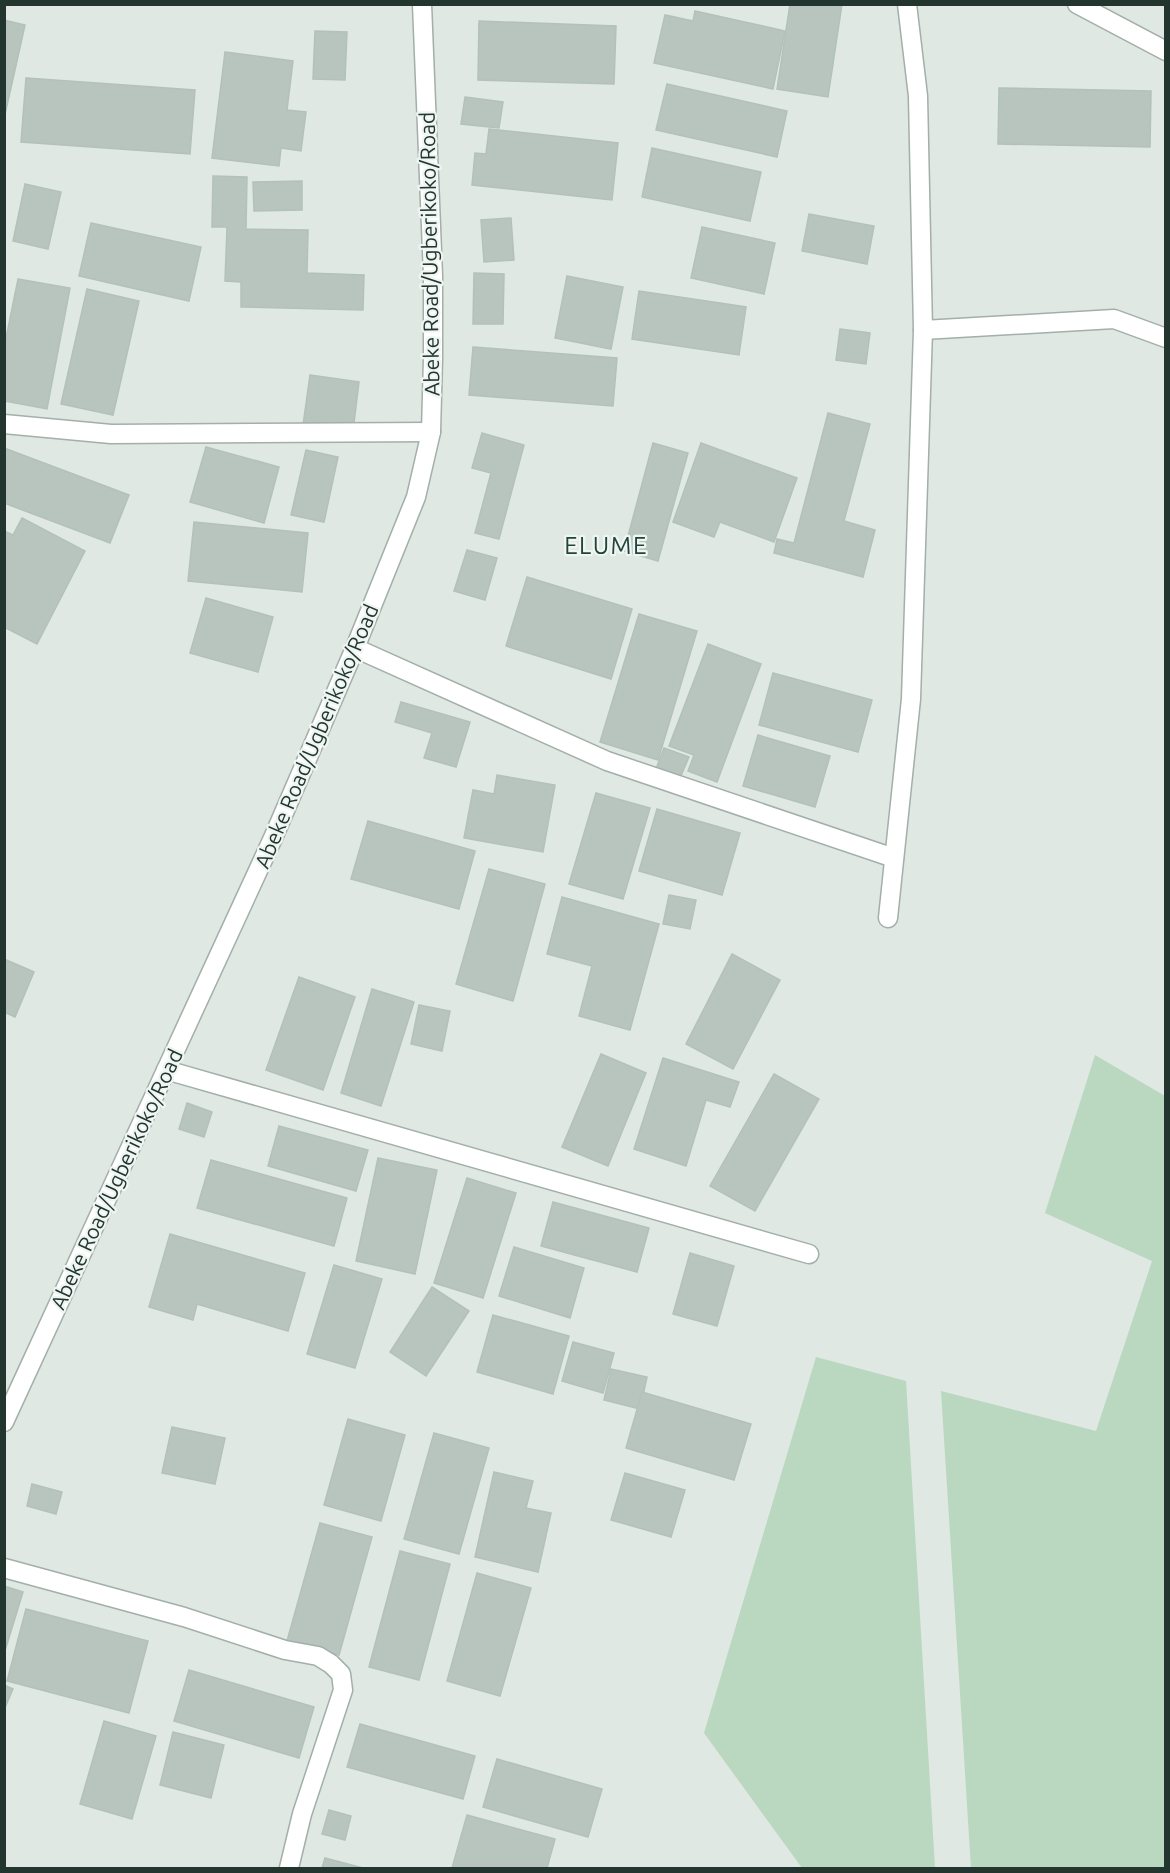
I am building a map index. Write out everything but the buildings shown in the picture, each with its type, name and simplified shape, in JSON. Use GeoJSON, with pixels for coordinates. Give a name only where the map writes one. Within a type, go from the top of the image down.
{"type":"FeatureCollection","features":[{"type":"Feature","properties":{"kind":"street","name":"Abeke Road/Ugberikoko/Road"},"geometry":{"type":"LineString","coordinates":[[4,1422],[273,838],[355,648],[416,497],[430,432],[433,358],[433,276],[422,4]]}},
{"type":"Feature","properties":{"kind":"street"},"geometry":{"type":"LineString","coordinates":[[888,918],[911,699],[923,330],[918,96],[907,4]]}},
{"type":"Feature","properties":{"kind":"street"},"geometry":{"type":"LineString","coordinates":[[1077,4],[1166,51]]}},
{"type":"Feature","properties":{"kind":"street"},"geometry":{"type":"LineString","coordinates":[[923,330],[1114,320],[1166,338]]}},
{"type":"Feature","properties":{"kind":"street"},"geometry":{"type":"LineString","coordinates":[[4,424],[111,434],[430,432]]}},
{"type":"Feature","properties":{"kind":"street"},"geometry":{"type":"LineString","coordinates":[[355,648],[607,761],[894,858]]}},
{"type":"Feature","properties":{"kind":"street"},"geometry":{"type":"LineString","coordinates":[[166,1070],[809,1254]]}},
{"type":"Feature","properties":{"kind":"street"},"geometry":{"type":"LineString","coordinates":[[4,1568],[184,1617],[285,1650],[318,1656],[331,1664],[340,1674],[344,1690],[302,1814],[289,1869]]}},
{"type":"Feature","properties":{"kind":"green space"},"geometry":{"type":"Polygon","coordinates":[[[1095,1055],[1165,1096],[1165,1868],[971,1868],[941,1391],[1096,1431],[1152,1261],[1045,1213],[1095,1055]]]}},
{"type":"Feature","properties":{"kind":"green space"},"geometry":{"type":"Polygon","coordinates":[[[816,1357],[906,1381],[935,1868],[802,1868],[704,1733],[816,1357]]]}},
{"type":"Feature","properties":{"kind":"district","name":"ELUME"},"geometry":{"type":"Point","coordinates":[606,545]}}]}
